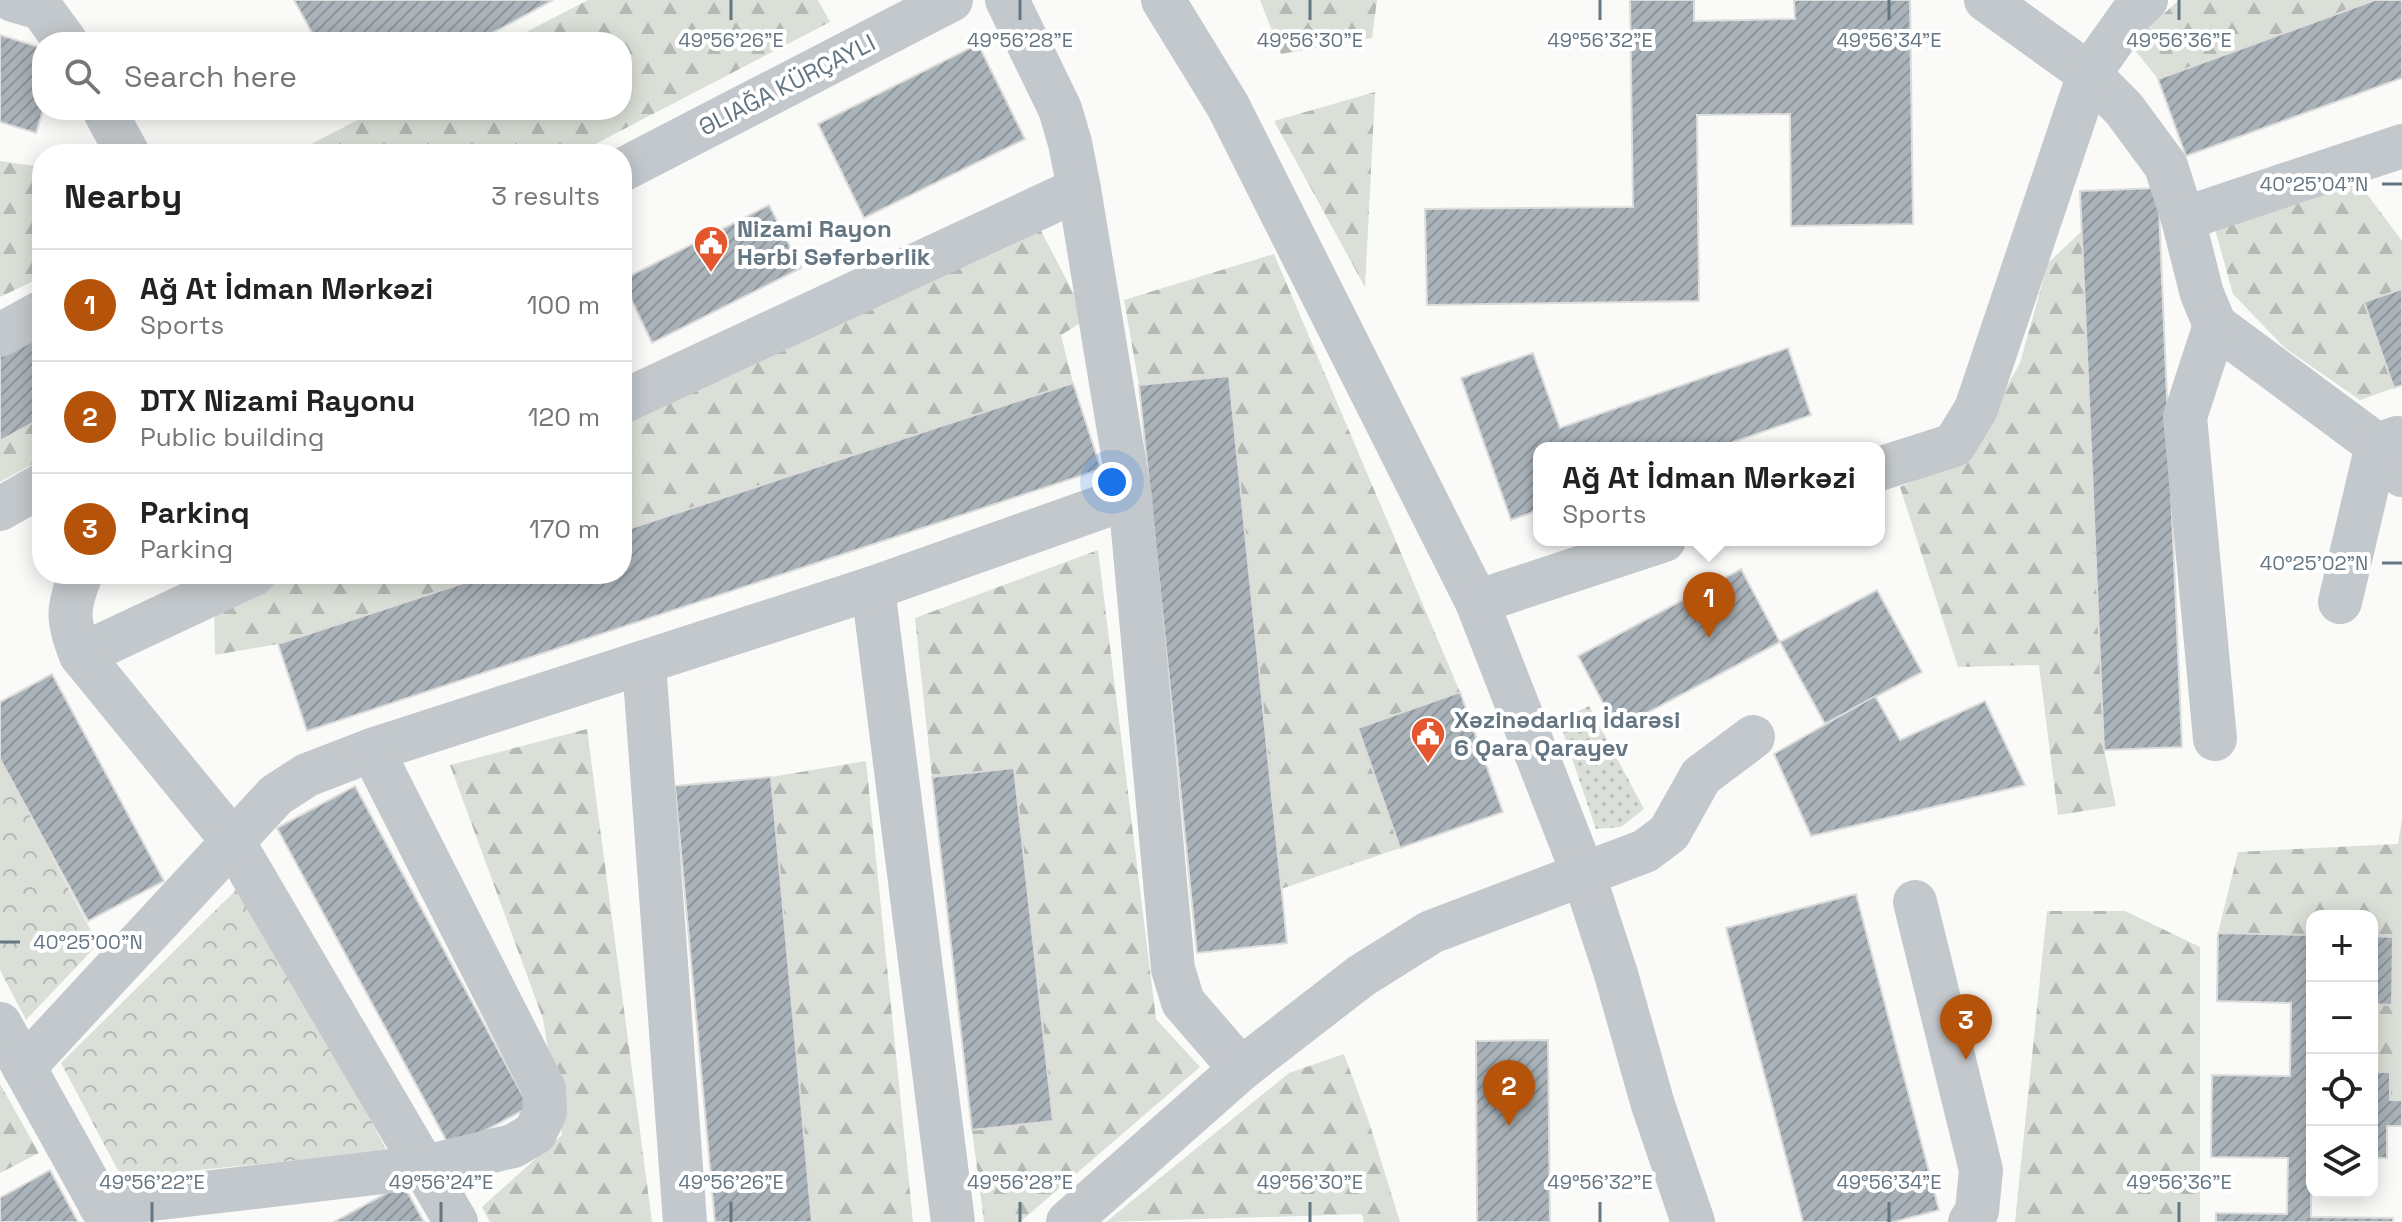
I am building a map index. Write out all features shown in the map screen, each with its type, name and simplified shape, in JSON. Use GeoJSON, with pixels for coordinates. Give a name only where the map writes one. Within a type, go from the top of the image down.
{"type":"FeatureCollection","features":[{"type":"Feature","properties":{"kind":"street"},"geometry":{"type":"LineString","coordinates":[[13,0],[41,8],[59,32]]}},
{"type":"Feature","properties":{"kind":"street"},"geometry":{"type":"LineString","coordinates":[[632,165],[951,0]]}},
{"type":"Feature","properties":{"kind":"street"},"geometry":{"type":"LineString","coordinates":[[1007,0],[1060,109],[1079,189],[1130,497],[1173,969],[1183,1002],[1241,1069]]}},
{"type":"Feature","properties":{"kind":"street"},"geometry":{"type":"LineString","coordinates":[[1163,0],[1228,106],[1477,602],[1584,876],[1653,1105],[1693,1222]]}},
{"type":"Feature","properties":{"kind":"street"},"geometry":{"type":"LineString","coordinates":[[1986,0],[2089,74],[2124,109],[2166,166],[2202,294],[2215,325],[2394,452],[2340,602]]}},
{"type":"Feature","properties":{"kind":"street"},"geometry":{"type":"LineString","coordinates":[[1885,467],[1954,445],[1976,409],[2089,74],[2133,12],[2146,0]]}},
{"type":"Feature","properties":{"kind":"street"},"geometry":{"type":"LineString","coordinates":[[109,120],[123,144]]}},
{"type":"Feature","properties":{"kind":"street"},"geometry":{"type":"LineString","coordinates":[[2183,219],[2402,146]]}},
{"type":"Feature","properties":{"kind":"street"},"geometry":{"type":"LineString","coordinates":[[632,397],[1079,189]]}},
{"type":"Feature","properties":{"kind":"street"},"geometry":{"type":"LineString","coordinates":[[0,335],[32,317]]}},
{"type":"Feature","properties":{"kind":"street"},"geometry":{"type":"LineString","coordinates":[[2215,325],[2185,417],[2215,739]]}},
{"type":"Feature","properties":{"kind":"street"},"geometry":{"type":"LineString","coordinates":[[0,509],[32,491]]}},
{"type":"Feature","properties":{"kind":"street"},"geometry":{"type":"LineString","coordinates":[[24,1067],[232,840],[276,795],[307,775],[372,750],[873,588],[1130,497]]}},
{"type":"Feature","properties":{"kind":"street"},"geometry":{"type":"LineString","coordinates":[[1477,602],[1646,546]]}},
{"type":"Feature","properties":{"kind":"street"},"geometry":{"type":"LineString","coordinates":[[77,584],[71,598],[69,627],[81,655],[232,840],[456,1222]]}},
{"type":"Feature","properties":{"kind":"street"},"geometry":{"type":"LineString","coordinates":[[81,655],[233,584]]}},
{"type":"Feature","properties":{"kind":"street"},"geometry":{"type":"LineString","coordinates":[[873,588],[953,1222]]}},
{"type":"Feature","properties":{"kind":"street"},"geometry":{"type":"LineString","coordinates":[[644,664],[685,1222]]}},
{"type":"Feature","properties":{"kind":"street"},"geometry":{"type":"LineString","coordinates":[[1068,1222],[1241,1069],[1361,976],[1431,932],[1645,851],[1669,833],[1701,776],[1753,737]]}},
{"type":"Feature","properties":{"kind":"street"},"geometry":{"type":"LineString","coordinates":[[0,1024],[105,1213],[426,1167],[513,1146],[535,1133],[545,1112],[544,1089],[372,750]]}},
{"type":"Feature","properties":{"kind":"street"},"geometry":{"type":"LineString","coordinates":[[1915,902],[1981,1170],[1977,1211],[1970,1222]]}},
{"type":"Feature","properties":{"kind":"green space"},"geometry":{"type":"Polygon","coordinates":[[[588,0],[818,0],[830,22],[595,144],[311,144],[358,120],[632,120],[632,32],[526,32],[588,0]]]}},
{"type":"Feature","properties":{"kind":"green space"},"geometry":{"type":"Polygon","coordinates":[[[1260,0],[1377,0],[1372,38],[1281,54],[1260,0]]]}},
{"type":"Feature","properties":{"kind":"green space"},"geometry":{"type":"Polygon","coordinates":[[[2179,0],[2375,0],[2158,79],[2130,44],[2179,0]]]}},
{"type":"Feature","properties":{"kind":"green space"},"geometry":{"type":"Polygon","coordinates":[[[1375,92],[1365,287],[1274,121],[1375,92]]]}},
{"type":"Feature","properties":{"kind":"green space"},"geometry":{"type":"Polygon","coordinates":[[[0,161],[32,166],[32,282],[0,297],[0,161]]]}},
{"type":"Feature","properties":{"kind":"green space"},"geometry":{"type":"Polygon","coordinates":[[[2358,182],[2402,241],[2402,289],[2364,302],[2394,388],[2360,400],[2285,348],[2233,294],[2215,229],[2358,182]]]}},
{"type":"Feature","properties":{"kind":"green space"},"geometry":{"type":"Polygon","coordinates":[[[1039,227],[1087,319],[1061,335],[1073,383],[632,528],[632,411],[1039,227]]]}},
{"type":"Feature","properties":{"kind":"green space"},"geometry":{"type":"Polygon","coordinates":[[[2082,231],[2104,750],[2116,806],[2058,815],[2039,665],[1958,667],[1900,487],[1969,454],[2020,363],[2048,263],[2082,231]]]}},
{"type":"Feature","properties":{"kind":"green space"},"geometry":{"type":"Polygon","coordinates":[[[1274,254],[1460,692],[1358,728],[1400,848],[1281,889],[1229,376],[1139,385],[1124,300],[1274,254]]]}},
{"type":"Feature","properties":{"kind":"green space"},"geometry":{"type":"Polygon","coordinates":[[[32,423],[32,464],[0,482],[0,441],[32,423]]]}},
{"type":"Feature","properties":{"kind":"green space"},"geometry":{"type":"Polygon","coordinates":[[[1098,550],[1156,1019],[1200,1067],[1020,1222],[984,1222],[972,1130],[1053,1120],[1014,769],[932,777],[915,618],[1098,550]]]}},
{"type":"Feature","properties":{"kind":"green space"},"geometry":{"type":"Polygon","coordinates":[[[252,584],[461,584],[278,644],[215,655],[214,601],[252,584]]]}},
{"type":"Feature","properties":{"kind":"green space"},"geometry":{"type":"Polygon","coordinates":[[[1589,706],[1644,809],[1621,827],[1596,829],[1559,720],[1589,706]]]}},
{"type":"Feature","properties":{"kind":"green space"},"geometry":{"type":"Polygon","coordinates":[[[587,729],[652,1222],[490,1222],[482,1207],[562,1135],[543,1019],[450,765],[587,729]]]}},
{"type":"Feature","properties":{"kind":"green space"},"geometry":{"type":"Polygon","coordinates":[[[0,759],[98,944],[26,1020],[0,970],[0,759]]]}},
{"type":"Feature","properties":{"kind":"green space"},"geometry":{"type":"Polygon","coordinates":[[[866,761],[913,1222],[812,1222],[771,777],[866,761]]]}},
{"type":"Feature","properties":{"kind":"green space"},"geometry":{"type":"Polygon","coordinates":[[[2402,819],[2402,1100],[2390,1100],[2390,1072],[2378,1072],[2378,1004],[2392,1004],[2393,937],[2378,936],[2378,910],[2306,910],[2306,935],[2218,933],[2238,852],[2398,844],[2402,819]]]}},
{"type":"Feature","properties":{"kind":"green space"},"geometry":{"type":"Polygon","coordinates":[[[244,882],[387,1151],[122,1178],[61,1063],[244,882]]]}},
{"type":"Feature","properties":{"kind":"green space"},"geometry":{"type":"Polygon","coordinates":[[[2047,911],[2125,911],[2200,947],[2200,1222],[2015,1222],[2047,911]]]}},
{"type":"Feature","properties":{"kind":"green space"},"geometry":{"type":"Polygon","coordinates":[[[1344,1054],[1400,1222],[1364,1222],[1362,1214],[1106,1222],[1289,1073],[1344,1054]]]}},
{"type":"Feature","properties":{"kind":"green space"},"geometry":{"type":"Polygon","coordinates":[[[0,1084],[39,1153],[0,1173],[0,1084]]]}},
{"type":"Feature","properties":{"kind":"building"},"geometry":{"type":"Polygon","coordinates":[[[294,0],[553,0],[494,32],[312,32],[294,0]]]}},
{"type":"Feature","properties":{"kind":"building"},"geometry":{"type":"Polygon","coordinates":[[[1630,0],[1694,0],[1694,21],[1795,19],[1794,0],[1910,0],[1913,224],[1791,226],[1790,114],[1697,115],[1699,301],[1427,305],[1425,209],[1633,207],[1630,0]]]}},
{"type":"Feature","properties":{"kind":"building"},"geometry":{"type":"Polygon","coordinates":[[[2375,0],[2402,0],[2402,78],[2186,156],[2158,79],[2375,0]]]}},
{"type":"Feature","properties":{"kind":"building"},"geometry":{"type":"Polygon","coordinates":[[[0,35],[32,45],[32,120],[40,120],[36,133],[0,122],[0,35]]]}},
{"type":"Feature","properties":{"kind":"building"},"geometry":{"type":"Polygon","coordinates":[[[978,44],[1025,139],[864,218],[818,124],[978,44]]]}},
{"type":"Feature","properties":{"kind":"building"},"geometry":{"type":"Polygon","coordinates":[[[2158,188],[2182,747],[2104,750],[2080,191],[2158,188]]]}},
{"type":"Feature","properties":{"kind":"building","name":"Nizami Rayon Hərbi Səfərbərlik"},"geometry":{"type":"Polygon","coordinates":[[[769,205],[801,268],[652,343],[632,301],[632,275],[769,205]]]}},
{"type":"Feature","properties":{"kind":"building"},"geometry":{"type":"Polygon","coordinates":[[[2402,289],[2402,385],[2394,388],[2364,302],[2402,289]]]}},
{"type":"Feature","properties":{"kind":"building"},"geometry":{"type":"Polygon","coordinates":[[[32,330],[32,423],[0,441],[0,348],[32,330]]]}},
{"type":"Feature","properties":{"kind":"building"},"geometry":{"type":"Polygon","coordinates":[[[1788,348],[1811,415],[1733,442],[1533,442],[1533,512],[1511,520],[1461,378],[1533,353],[1560,428],[1788,348]]]}},
{"type":"Feature","properties":{"kind":"building"},"geometry":{"type":"Polygon","coordinates":[[[1229,376],[1287,943],[1197,953],[1139,385],[1229,376]]]}},
{"type":"Feature","properties":{"kind":"building"},"geometry":{"type":"Polygon","coordinates":[[[1073,383],[1101,469],[307,731],[278,644],[461,584],[632,584],[632,528],[1073,383]]]}},
{"type":"Feature","properties":{"kind":"building"},"geometry":{"type":"Polygon","coordinates":[[[1741,569],[1780,642],[1617,729],[1578,656],[1741,569]]]}},
{"type":"Feature","properties":{"kind":"building"},"geometry":{"type":"Polygon","coordinates":[[[1877,590],[1922,672],[1825,724],[1780,642],[1877,590]]]}},
{"type":"Feature","properties":{"kind":"building"},"geometry":{"type":"Polygon","coordinates":[[[52,674],[164,881],[88,921],[0,759],[0,702],[52,674]]]}},
{"type":"Feature","properties":{"kind":"building"},"geometry":{"type":"Polygon","coordinates":[[[1460,692],[1503,812],[1400,848],[1358,728],[1460,692]]]}},
{"type":"Feature","properties":{"kind":"building"},"geometry":{"type":"Polygon","coordinates":[[[1875,696],[1900,740],[1985,701],[2025,785],[1811,836],[1774,754],[1875,696]]]}},
{"type":"Feature","properties":{"kind":"building"},"geometry":{"type":"Polygon","coordinates":[[[1014,768],[1053,1121],[972,1130],[932,777],[1014,768]]]}},
{"type":"Feature","properties":{"kind":"building"},"geometry":{"type":"Polygon","coordinates":[[[771,777],[812,1222],[715,1222],[675,786],[771,777]]]}},
{"type":"Feature","properties":{"kind":"building"},"geometry":{"type":"Polygon","coordinates":[[[355,786],[529,1107],[451,1149],[277,828],[355,786]]]}},
{"type":"Feature","properties":{"kind":"building"},"geometry":{"type":"Polygon","coordinates":[[[1856,894],[1939,1210],[1893,1222],[1803,1222],[1726,928],[1856,894]]]}},
{"type":"Feature","properties":{"kind":"building"},"geometry":{"type":"Polygon","coordinates":[[[2218,933],[2306,935],[2306,1198],[2311,1198],[2311,1217],[2393,1218],[2393,1222],[2216,1222],[2216,1213],[2287,1214],[2288,1158],[2211,1157],[2212,1075],[2290,1076],[2291,1003],[2217,1001],[2218,933]]]}},
{"type":"Feature","properties":{"kind":"building"},"geometry":{"type":"Polygon","coordinates":[[[2378,936],[2393,937],[2392,1005],[2378,1004],[2378,936]]]}},
{"type":"Feature","properties":{"kind":"building"},"geometry":{"type":"Polygon","coordinates":[[[1548,1040],[1550,1222],[1477,1222],[1476,1041],[1548,1040]]]}},
{"type":"Feature","properties":{"kind":"building"},"geometry":{"type":"Polygon","coordinates":[[[2378,1072],[2390,1072],[2390,1100],[2402,1100],[2402,1126],[2387,1126],[2387,1158],[2378,1158],[2378,1072]]]}},
{"type":"Feature","properties":{"kind":"building"},"geometry":{"type":"Polygon","coordinates":[[[50,1170],[78,1222],[0,1222],[0,1198],[50,1170]]]}},
{"type":"Feature","properties":{"kind":"building"},"geometry":{"type":"Polygon","coordinates":[[[403,1184],[424,1222],[334,1222],[403,1184]]]}},
{"type":"Feature","properties":{"kind":"place","name":"Nizami Rayon Hərbi Səfərbərlik"},"geometry":{"type":"Point","coordinates":[711,274]}},
{"type":"Feature","properties":{"kind":"place","name":"Ağ At İdman Mərkəzi"},"geometry":{"type":"Point","coordinates":[1709,638]}},
{"type":"Feature","properties":{"kind":"place","name":"Xəzinədarlıq İdarəsi 6 Qara Qarayev"},"geometry":{"type":"Point","coordinates":[1428,765]}},
{"type":"Feature","properties":{"kind":"place","name":"Parkinq"},"geometry":{"type":"Point","coordinates":[1966,1060]}},
{"type":"Feature","properties":{"kind":"place","name":"DTX Nizami Rayonu"},"geometry":{"type":"Point","coordinates":[1509,1126]}}]}
